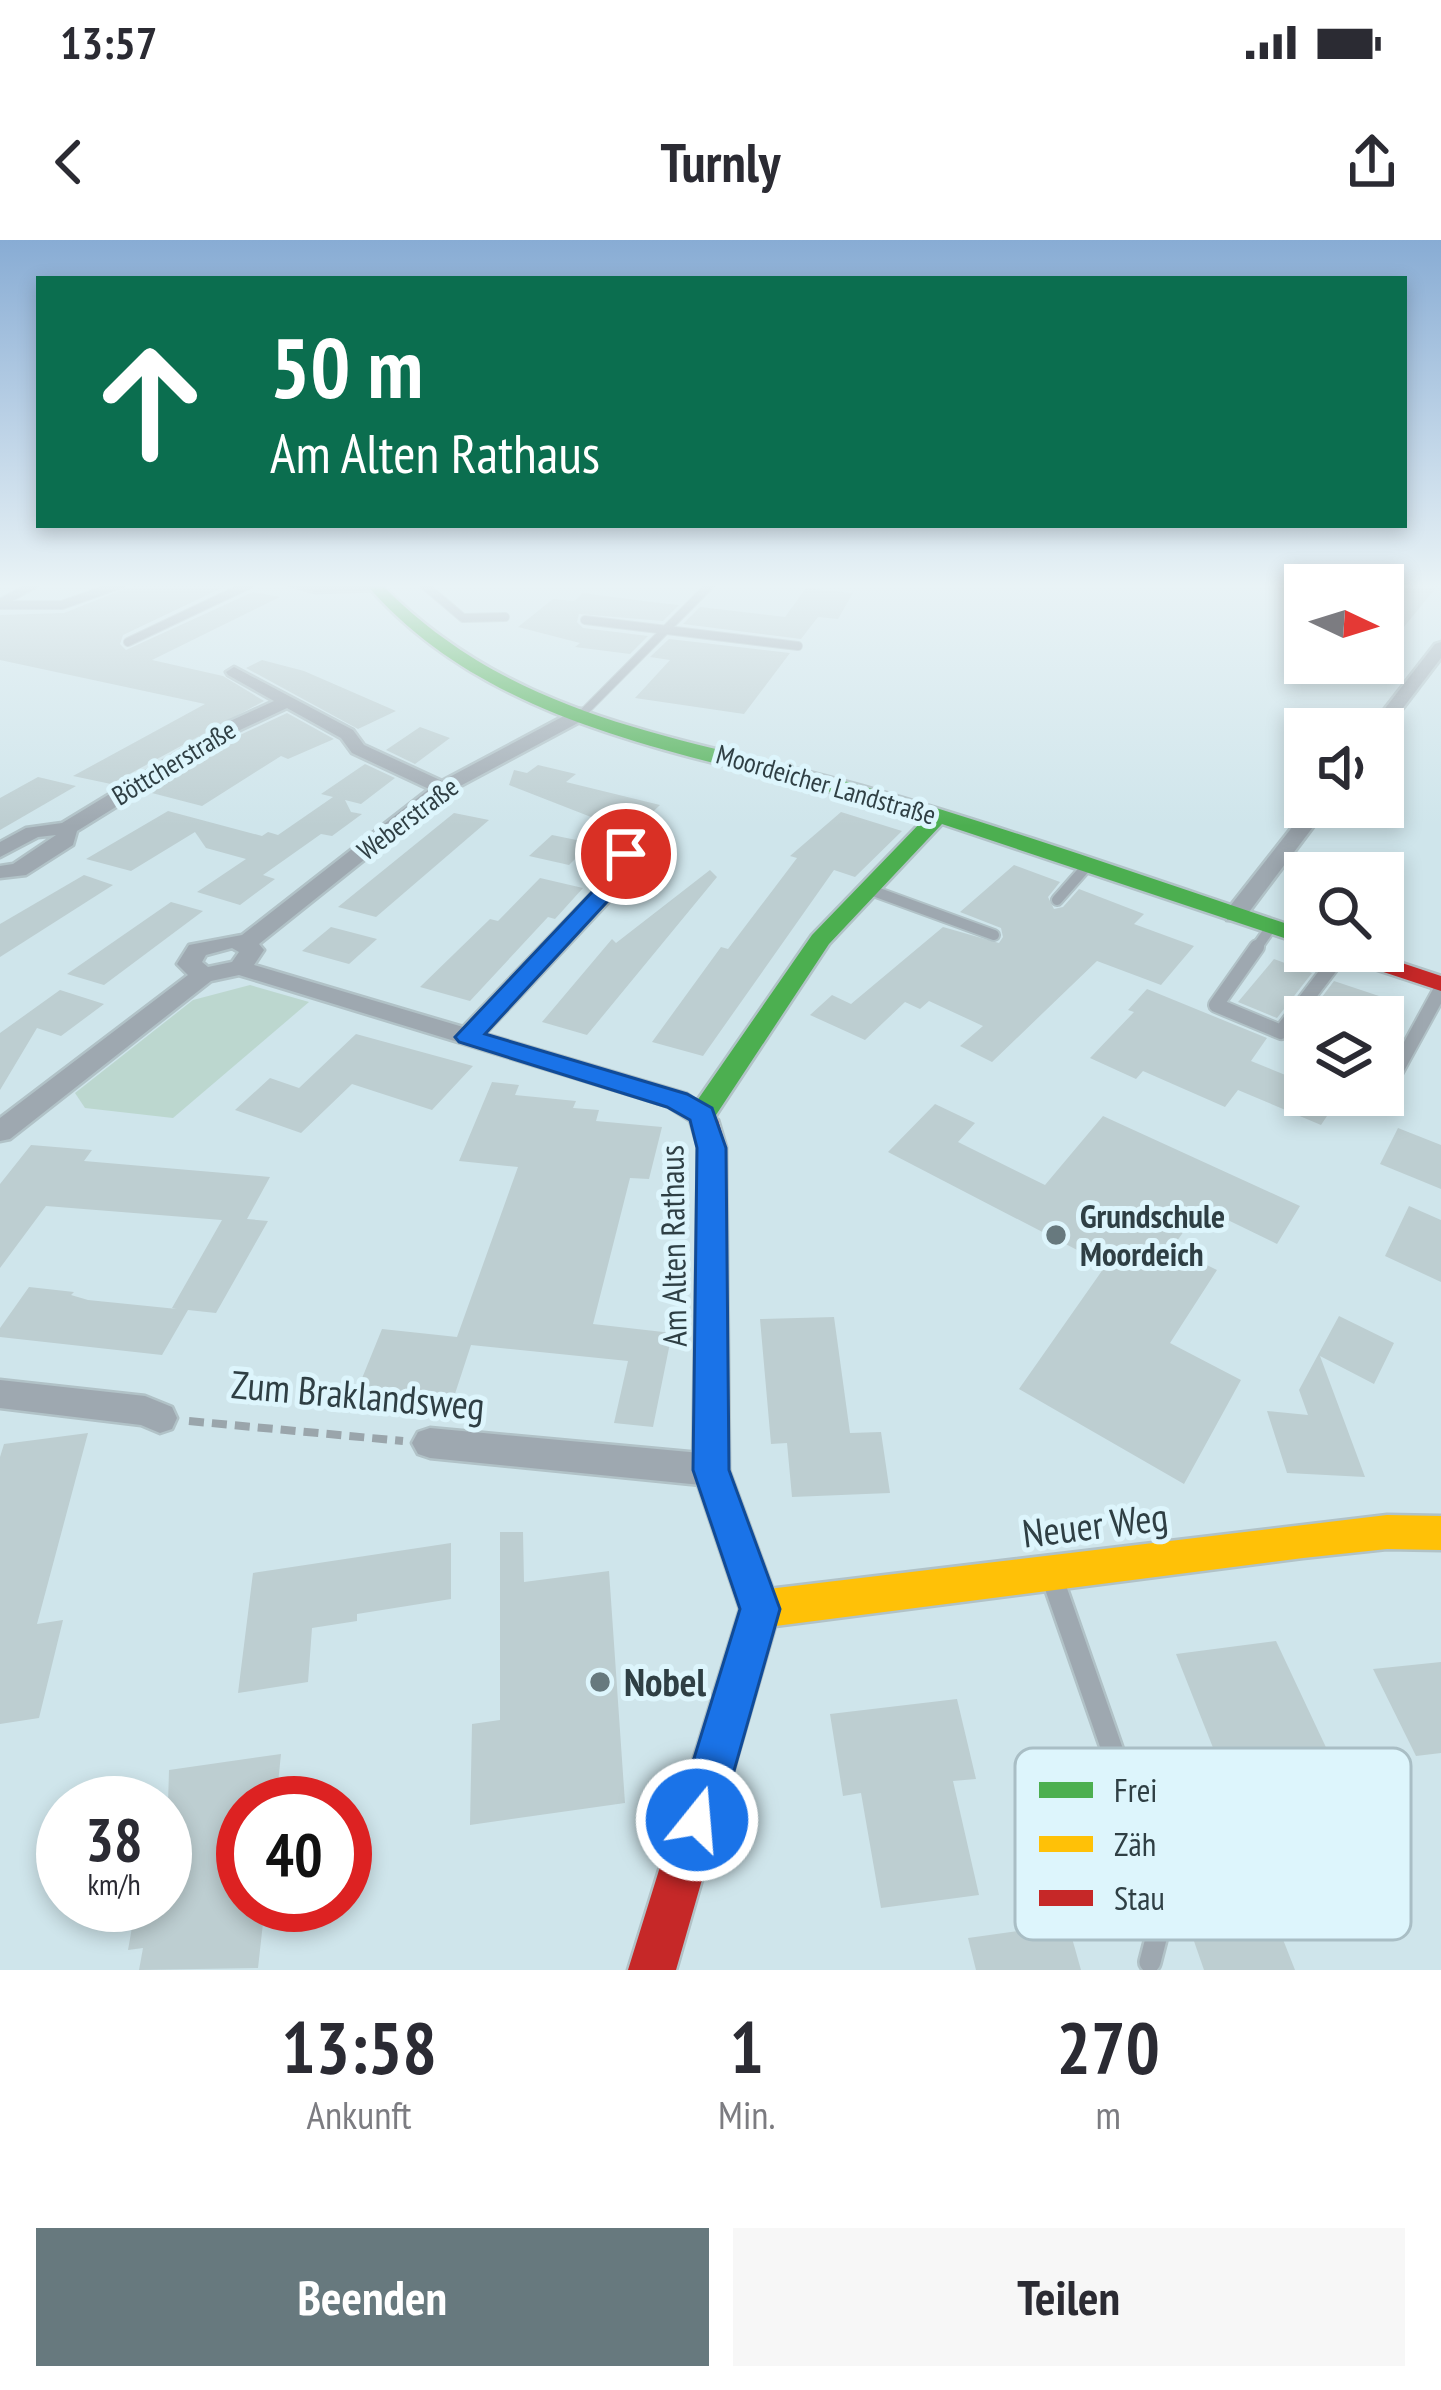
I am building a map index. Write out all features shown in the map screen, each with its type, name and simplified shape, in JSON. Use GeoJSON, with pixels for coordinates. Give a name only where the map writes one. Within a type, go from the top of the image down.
{"type":"FeatureCollection","features":[{"type":"Feature","properties":{"kind":"main road","name":"Moordeicher Landstraße"},"geometry":{"type":"LineString","coordinates":[[471,665],[528,693],[583,712],[938,816],[1284,931]]}},
{"type":"Feature","properties":{"kind":"main road","name":"Am Alten Rathaus"},"geometry":{"type":"LineString","coordinates":[[711,1470],[712,1148],[702,1114],[820,940],[938,816]]}},
{"type":"Feature","properties":{"kind":"main road"},"geometry":{"type":"LineString","coordinates":[[1400,972],[1441,987]]}},
{"type":"Feature","properties":{"kind":"main road"},"geometry":{"type":"LineString","coordinates":[[652,1970],[760,1609],[711,1470]]}},
{"type":"Feature","properties":{"kind":"main road","name":"Neuer Weg"},"geometry":{"type":"LineString","coordinates":[[760,1609],[1303,1540],[1387,1532],[1441,1533]]}},
{"type":"Feature","properties":{"kind":"street"},"geometry":{"type":"LineString","coordinates":[[1394,708],[1427,665]]}},
{"type":"Feature","properties":{"kind":"street","name":"Böttcherstraße"},"geometry":{"type":"LineString","coordinates":[[234,672],[347,734],[358,749],[442,788]]}},
{"type":"Feature","properties":{"kind":"street","name":"Böttcherstraße"},"geometry":{"type":"LineString","coordinates":[[0,851],[33,832],[67,827],[234,726],[284,703]]}},
{"type":"Feature","properties":{"kind":"street","name":"Weberstraße"},"geometry":{"type":"LineString","coordinates":[[243,956],[442,788],[583,712]]}},
{"type":"Feature","properties":{"kind":"street","name":"Böttcherstraße"},"geometry":{"type":"LineString","coordinates":[[0,872],[18,870],[66,841],[67,827]]}},
{"type":"Feature","properties":{"kind":"street"},"geometry":{"type":"LineString","coordinates":[[1235,915],[1302,828]]}},
{"type":"Feature","properties":{"kind":"street"},"geometry":{"type":"LineString","coordinates":[[468,1037],[622,874],[626,854]]}},
{"type":"Feature","properties":{"kind":"street"},"geometry":{"type":"LineString","coordinates":[[8,1119],[202,975],[189,964],[197,950],[222,940],[243,956],[468,1037],[677,1100],[702,1114]]}},
{"type":"Feature","properties":{"kind":"street"},"geometry":{"type":"LineString","coordinates":[[0,1394],[145,1411],[160,1418]]}},
{"type":"Feature","properties":{"kind":"street","name":"Zum Braklandsweg"},"geometry":{"type":"LineString","coordinates":[[430,1444],[711,1470]]}},
{"type":"Feature","properties":{"kind":"lane"},"geometry":{"type":"LineString","coordinates":[[583,712],[631,665]]}},
{"type":"Feature","properties":{"kind":"lane"},"geometry":{"type":"LineString","coordinates":[[1057,900],[1087,866]]}},
{"type":"Feature","properties":{"kind":"lane"},"geometry":{"type":"LineString","coordinates":[[865,888],[994,935]]}},
{"type":"Feature","properties":{"kind":"lane"},"geometry":{"type":"LineString","coordinates":[[1271,927],[1216,1005],[1281,1032],[1327,972]]}},
{"type":"Feature","properties":{"kind":"lane"},"geometry":{"type":"LineString","coordinates":[[1404,1055],[1441,987]]}},
{"type":"Feature","properties":{"kind":"lane"},"geometry":{"type":"LineString","coordinates":[[1049,1569],[1111,1748]]}},
{"type":"Feature","properties":{"kind":"lane"},"geometry":{"type":"LineString","coordinates":[[1150,1962],[1156,1940]]}},
{"type":"Feature","properties":{"kind":"path","name":"Zum Braklandsweg"},"geometry":{"type":"LineString","coordinates":[[160,1418],[430,1444]]}},
{"type":"Feature","properties":{"kind":"green space"},"geometry":{"type":"Polygon","coordinates":[[[250,985],[309,1002],[173,1118],[85,1108],[75,1093],[193,1000],[250,985]]]}},
{"type":"Feature","properties":{"kind":"building"},"geometry":{"type":"Polygon","coordinates":[[[22,665],[173,665],[223,676],[264,701],[111,784],[73,776],[205,704],[22,665]]]}},
{"type":"Feature","properties":{"kind":"building"},"geometry":{"type":"Polygon","coordinates":[[[280,665],[304,671],[396,711],[358,729],[246,668],[280,665]]]}},
{"type":"Feature","properties":{"kind":"building"},"geometry":{"type":"Polygon","coordinates":[[[666,665],[781,665],[744,714],[635,698],[666,665]]]}},
{"type":"Feature","properties":{"kind":"building"},"geometry":{"type":"Polygon","coordinates":[[[287,713],[334,739],[288,759],[281,756],[202,806],[148,792],[242,734],[287,713]]]}},
{"type":"Feature","properties":{"kind":"building"},"geometry":{"type":"Polygon","coordinates":[[[420,727],[450,738],[415,764],[386,750],[420,727]]]}},
{"type":"Feature","properties":{"kind":"building"},"geometry":{"type":"Polygon","coordinates":[[[365,764],[395,778],[361,804],[345,800],[351,812],[362,814],[332,836],[321,834],[263,875],[275,879],[240,905],[197,892],[246,859],[206,848],[195,832],[131,871],[86,859],[168,811],[262,836],[268,832],[278,835],[333,797],[321,794],[365,764]]]}},
{"type":"Feature","properties":{"kind":"building"},"geometry":{"type":"Polygon","coordinates":[[[538,765],[576,774],[566,782],[660,805],[636,828],[609,824],[509,785],[514,770],[527,773],[538,765]]]}},
{"type":"Feature","properties":{"kind":"building"},"geometry":{"type":"Polygon","coordinates":[[[38,777],[76,786],[0,830],[0,798],[38,777]]]}},
{"type":"Feature","properties":{"kind":"building"},"geometry":{"type":"Polygon","coordinates":[[[841,812],[902,831],[855,877],[834,870],[703,1056],[652,1042],[721,947],[728,949],[797,858],[790,856],[841,812]]]}},
{"type":"Feature","properties":{"kind":"building"},"geometry":{"type":"Polygon","coordinates":[[[454,813],[489,820],[376,917],[338,907],[454,813]]]}},
{"type":"Feature","properties":{"kind":"building"},"geometry":{"type":"Polygon","coordinates":[[[552,835],[591,843],[569,865],[529,856],[552,835]]]}},
{"type":"Feature","properties":{"kind":"building"},"geometry":{"type":"Polygon","coordinates":[[[1014,865],[1060,882],[1048,897],[1054,909],[1063,907],[1079,889],[1144,914],[1134,924],[1194,946],[1161,985],[1097,961],[992,1062],[960,1046],[983,1026],[929,1001],[920,1009],[905,1002],[865,1040],[810,1015],[832,995],[851,1004],[943,927],[999,943],[1001,928],[960,912],[1014,865]]]}},
{"type":"Feature","properties":{"kind":"building"},"geometry":{"type":"Polygon","coordinates":[[[710,870],[717,877],[587,1035],[542,1022],[612,939],[616,943],[710,870]]]}},
{"type":"Feature","properties":{"kind":"building"},"geometry":{"type":"Polygon","coordinates":[[[84,875],[113,885],[0,957],[0,924],[84,875]]]}},
{"type":"Feature","properties":{"kind":"building"},"geometry":{"type":"Polygon","coordinates":[[[540,878],[583,888],[555,919],[548,917],[470,1001],[420,987],[490,919],[498,921],[540,878]]]}},
{"type":"Feature","properties":{"kind":"building"},"geometry":{"type":"Polygon","coordinates":[[[171,902],[203,911],[104,985],[67,974],[171,902]]]}},
{"type":"Feature","properties":{"kind":"building"},"geometry":{"type":"Polygon","coordinates":[[[331,927],[377,939],[349,964],[302,951],[331,927]]]}},
{"type":"Feature","properties":{"kind":"building"},"geometry":{"type":"Polygon","coordinates":[[[1274,959],[1284,963],[1284,972],[1312,973],[1294,996],[1284,996],[1284,1009],[1277,1018],[1238,1002],[1274,959]]]}},
{"type":"Feature","properties":{"kind":"building"},"geometry":{"type":"Polygon","coordinates":[[[1334,981],[1379,996],[1323,996],[1334,981]]]}},
{"type":"Feature","properties":{"kind":"building"},"geometry":{"type":"Polygon","coordinates":[[[1147,989],[1267,1038],[1251,1061],[1284,1074],[1284,1109],[1238,1090],[1225,1107],[1143,1071],[1136,1079],[1090,1058],[1134,1012],[1128,1010],[1147,989]]]}},
{"type":"Feature","properties":{"kind":"building"},"geometry":{"type":"Polygon","coordinates":[[[60,990],[104,1004],[61,1036],[37,1028],[0,1090],[0,1033],[60,990]]]}},
{"type":"Feature","properties":{"kind":"building"},"geometry":{"type":"Polygon","coordinates":[[[356,1034],[473,1066],[432,1110],[352,1084],[301,1133],[235,1110],[270,1078],[299,1088],[356,1034]]]}},
{"type":"Feature","properties":{"kind":"building"},"geometry":{"type":"Polygon","coordinates":[[[492,1082],[519,1085],[515,1095],[576,1101],[573,1108],[599,1110],[596,1121],[662,1127],[649,1179],[630,1178],[593,1324],[672,1333],[653,1427],[614,1423],[628,1361],[471,1345],[450,1409],[354,1398],[382,1329],[457,1337],[518,1167],[459,1161],[492,1082]]]}},
{"type":"Feature","properties":{"kind":"building"},"geometry":{"type":"Polygon","coordinates":[[[935,1104],[975,1123],[958,1142],[1045,1185],[1103,1116],[1300,1206],[1277,1244],[1201,1207],[1172,1248],[1217,1270],[1170,1343],[1241,1380],[1184,1484],[1019,1389],[1106,1265],[888,1152],[935,1104]]]}},
{"type":"Feature","properties":{"kind":"building"},"geometry":{"type":"Polygon","coordinates":[[[1300,1116],[1327,1116],[1321,1125],[1300,1116]]]}},
{"type":"Feature","properties":{"kind":"building"},"geometry":{"type":"Polygon","coordinates":[[[1398,1128],[1441,1145],[1441,1189],[1380,1164],[1398,1128]]]}},
{"type":"Feature","properties":{"kind":"building"},"geometry":{"type":"Polygon","coordinates":[[[31,1145],[92,1150],[84,1161],[270,1177],[247,1219],[268,1221],[216,1313],[188,1310],[162,1355],[0,1337],[0,1328],[29,1287],[74,1292],[71,1295],[88,1300],[177,1309],[172,1308],[222,1220],[46,1206],[0,1268],[0,1184],[31,1145]]]}},
{"type":"Feature","properties":{"kind":"building"},"geometry":{"type":"Polygon","coordinates":[[[1409,1206],[1441,1220],[1441,1282],[1385,1256],[1409,1206]]]}},
{"type":"Feature","properties":{"kind":"building"},"geometry":{"type":"Polygon","coordinates":[[[1339,1316],[1394,1343],[1374,1384],[1320,1356],[1365,1477],[1287,1473],[1267,1411],[1308,1415],[1299,1390],[1339,1316]]]}},
{"type":"Feature","properties":{"kind":"building"},"geometry":{"type":"Polygon","coordinates":[[[834,1317],[850,1433],[881,1432],[890,1493],[792,1497],[787,1443],[771,1444],[760,1319],[834,1317]]]}},
{"type":"Feature","properties":{"kind":"building"},"geometry":{"type":"Polygon","coordinates":[[[88,1433],[37,1624],[63,1620],[39,1718],[0,1724],[0,1457],[4,1444],[88,1433]]]}},
{"type":"Feature","properties":{"kind":"building"},"geometry":{"type":"Polygon","coordinates":[[[500,1532],[523,1532],[524,1582],[609,1571],[625,1803],[470,1825],[472,1724],[500,1720],[500,1532]]]}},
{"type":"Feature","properties":{"kind":"building"},"geometry":{"type":"Polygon","coordinates":[[[451,1543],[451,1599],[357,1614],[357,1621],[312,1628],[308,1682],[238,1693],[253,1573],[451,1543]]]}},
{"type":"Feature","properties":{"kind":"building"},"geometry":{"type":"Polygon","coordinates":[[[1276,1641],[1326,1748],[1213,1748],[1176,1654],[1276,1641]]]}},
{"type":"Feature","properties":{"kind":"building"},"geometry":{"type":"Polygon","coordinates":[[[1441,1662],[1441,1753],[1416,1756],[1373,1669],[1441,1662]]]}},
{"type":"Feature","properties":{"kind":"building"},"geometry":{"type":"Polygon","coordinates":[[[957,1699],[976,1779],[953,1781],[979,1895],[881,1908],[861,1793],[843,1796],[830,1714],[957,1699]]]}},
{"type":"Feature","properties":{"kind":"building"},"geometry":{"type":"Polygon","coordinates":[[[281,1754],[279,1776],[216,1776],[216,1932],[262,1932],[258,1968],[139,1970],[143,1948],[128,1950],[131,1932],[192,1932],[192,1776],[169,1776],[169,1770],[281,1754]]]}},
{"type":"Feature","properties":{"kind":"building"},"geometry":{"type":"Polygon","coordinates":[[[1015,1931],[1015,1940],[1073,1940],[1081,1970],[976,1970],[968,1938],[1015,1931]]]}},
{"type":"Feature","properties":{"kind":"building"},"geometry":{"type":"Polygon","coordinates":[[[1194,1940],[1283,1940],[1295,1970],[1204,1970],[1194,1940]]]}},
{"type":"Feature","properties":{"kind":"traffic: fast"},"geometry":{"type":"LineString","coordinates":[[466,665],[570,713],[910,807],[1284,931]]}},
{"type":"Feature","properties":{"kind":"traffic: fast"},"geometry":{"type":"LineString","coordinates":[[704,1120],[702,1115],[820,940],[938,816]]}},
{"type":"Feature","properties":{"kind":"traffic: slow"},"geometry":{"type":"LineString","coordinates":[[760,1609],[1303,1540],[1387,1532],[1441,1533]]}},
{"type":"Feature","properties":{"kind":"traffic: jam"},"geometry":{"type":"LineString","coordinates":[[1404,972],[1441,984]]}},
{"type":"Feature","properties":{"kind":"traffic: jam"},"geometry":{"type":"LineString","coordinates":[[652,1970],[760,1609],[711,1470],[712,1147],[704,1120]]}},
{"type":"Feature","properties":{"kind":"place","name":"Grundschule Moordeich"},"geometry":{"type":"Point","coordinates":[1056,1235]}},
{"type":"Feature","properties":{"kind":"place","name":"Nobel"},"geometry":{"type":"Point","coordinates":[600,1682]}},
{"type":"Feature","properties":{"kind":"route"},"geometry":{"type":"LineString","coordinates":[[626,854],[622,874],[468,1037],[677,1100],[702,1114],[712,1148],[711,1470],[760,1609],[697,1820]]}}]}
